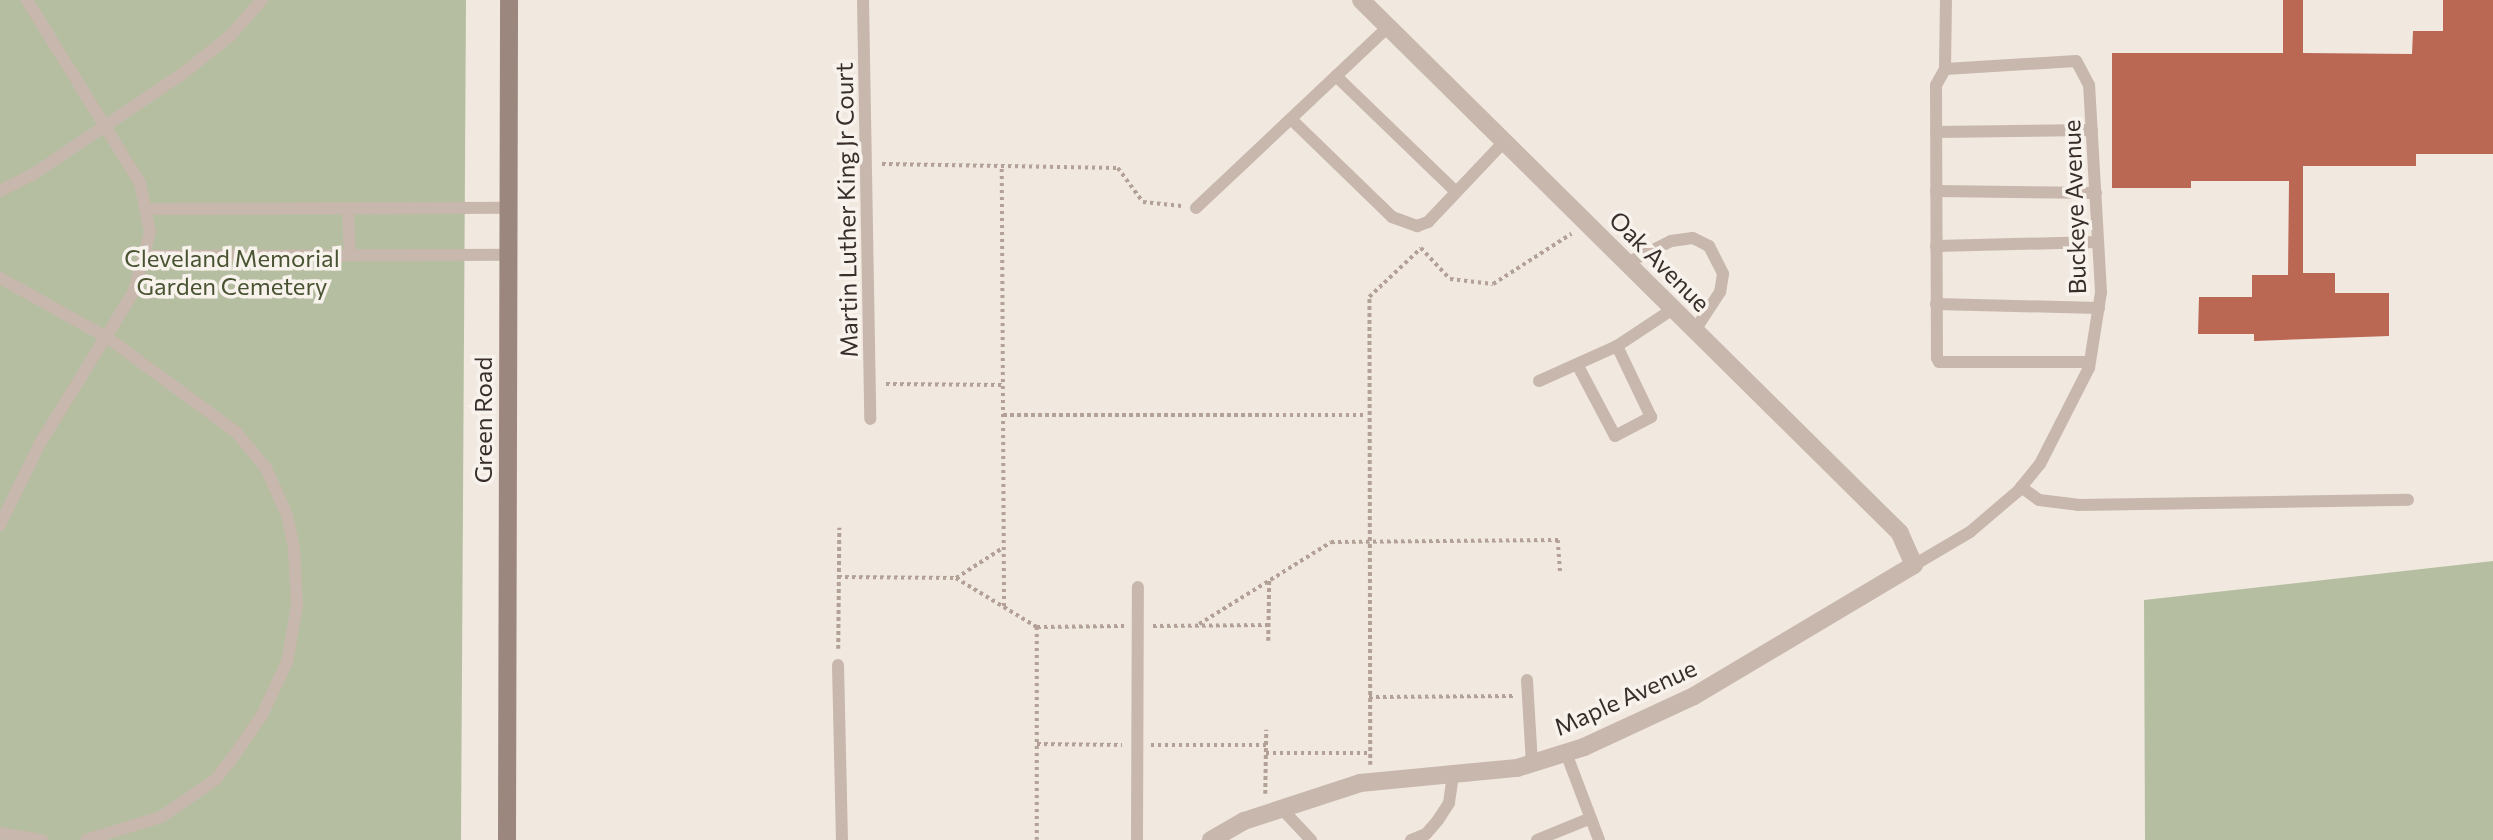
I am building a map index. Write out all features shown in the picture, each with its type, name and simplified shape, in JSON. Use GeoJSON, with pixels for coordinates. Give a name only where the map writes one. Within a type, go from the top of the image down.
{"type":"FeatureCollection","features":[{"type":"Feature","properties":{"kind":"main road","name":"Green Road"},"geometry":{"type":"LineString","coordinates":[[507,840],[509,0]]}},
{"type":"Feature","properties":{"kind":"street","name":"Oak Avenue"},"geometry":{"type":"LineString","coordinates":[[1361,0],[1900,533],[1914,565]]}},
{"type":"Feature","properties":{"kind":"street","name":"Maple Avenue"},"geometry":{"type":"LineString","coordinates":[[1211,840],[1273,811],[1370,782],[1532,763],[1566,753],[1694,696],[1914,565]]}},
{"type":"Feature","properties":{"kind":"lane"},"geometry":{"type":"LineString","coordinates":[[0,525],[39,445],[108,338],[134,291],[147,256],[149,209],[140,183],[106,121],[64,66],[27,0]]}},
{"type":"Feature","properties":{"kind":"lane"},"geometry":{"type":"LineString","coordinates":[[0,191],[35,173],[106,121],[181,75],[230,36],[262,0]]}},
{"type":"Feature","properties":{"kind":"lane","name":"Martin Luther King Jr Court"},"geometry":{"type":"LineString","coordinates":[[863,0],[870,419]]}},
{"type":"Feature","properties":{"kind":"lane"},"geometry":{"type":"LineString","coordinates":[[1946,0],[1944,68],[1936,85],[1936,304],[1939,362],[2089,362]]}},
{"type":"Feature","properties":{"kind":"lane"},"geometry":{"type":"LineString","coordinates":[[1196,208],[1388,27]]}},
{"type":"Feature","properties":{"kind":"lane","name":"Buckeye Avenue"},"geometry":{"type":"LineString","coordinates":[[1914,565],[1970,531],[2021,487],[2040,464],[2089,362],[2099,308],[2096,193],[2089,85],[2076,61],[1944,68]]}},
{"type":"Feature","properties":{"kind":"lane"},"geometry":{"type":"LineString","coordinates":[[1336,76],[1457,192]]}},
{"type":"Feature","properties":{"kind":"lane"},"geometry":{"type":"LineString","coordinates":[[1291,119],[1392,216],[1417,226],[1428,222],[1504,142]]}},
{"type":"Feature","properties":{"kind":"lane"},"geometry":{"type":"LineString","coordinates":[[1936,132],[2092,130]]}},
{"type":"Feature","properties":{"kind":"lane"},"geometry":{"type":"LineString","coordinates":[[1936,191],[2096,193]]}},
{"type":"Feature","properties":{"kind":"lane"},"geometry":{"type":"LineString","coordinates":[[149,209],[348,211],[508,208]]}},
{"type":"Feature","properties":{"kind":"lane"},"geometry":{"type":"LineString","coordinates":[[348,211],[349,255]]}},
{"type":"Feature","properties":{"kind":"lane"},"geometry":{"type":"LineString","coordinates":[[1627,263],[1671,241],[1693,238],[1709,246],[1723,274],[1720,292],[1695,330]]}},
{"type":"Feature","properties":{"kind":"lane"},"geometry":{"type":"LineString","coordinates":[[1936,246],[2098,242]]}},
{"type":"Feature","properties":{"kind":"lane"},"geometry":{"type":"LineString","coordinates":[[147,256],[508,255]]}},
{"type":"Feature","properties":{"kind":"lane"},"geometry":{"type":"LineString","coordinates":[[0,278],[108,338],[236,432],[266,468],[287,515],[297,606],[295,632],[275,691],[215,780],[160,817],[86,840]]}},
{"type":"Feature","properties":{"kind":"lane"},"geometry":{"type":"LineString","coordinates":[[1936,304],[2099,308]]}},
{"type":"Feature","properties":{"kind":"lane"},"geometry":{"type":"LineString","coordinates":[[1539,382],[1617,346],[1673,309]]}},
{"type":"Feature","properties":{"kind":"lane"},"geometry":{"type":"LineString","coordinates":[[1578,366],[1615,436],[1651,417],[1617,346]]}},
{"type":"Feature","properties":{"kind":"lane"},"geometry":{"type":"LineString","coordinates":[[2021,487],[2039,500],[2078,505],[2408,500]]}},
{"type":"Feature","properties":{"kind":"lane"},"geometry":{"type":"LineString","coordinates":[[1137,840],[1138,587]]}},
{"type":"Feature","properties":{"kind":"lane"},"geometry":{"type":"LineString","coordinates":[[838,665],[842,840]]}},
{"type":"Feature","properties":{"kind":"lane"},"geometry":{"type":"LineString","coordinates":[[1527,680],[1532,763]]}},
{"type":"Feature","properties":{"kind":"lane"},"geometry":{"type":"LineString","coordinates":[[1566,753],[1599,840]]}},
{"type":"Feature","properties":{"kind":"lane"},"geometry":{"type":"LineString","coordinates":[[1411,840],[1426,834],[1449,803],[1453,774]]}},
{"type":"Feature","properties":{"kind":"lane"},"geometry":{"type":"LineString","coordinates":[[1273,811],[1311,840]]}},
{"type":"Feature","properties":{"kind":"lane"},"geometry":{"type":"LineString","coordinates":[[1536,840],[1591,818]]}},
{"type":"Feature","properties":{"kind":"lane"},"geometry":{"type":"LineString","coordinates":[[0,833],[42,840]]}},
{"type":"Feature","properties":{"kind":"path"},"geometry":{"type":"LineString","coordinates":[[866,163],[1002,169],[1118,167],[1143,202],[1196,208]]}},
{"type":"Feature","properties":{"kind":"path"},"geometry":{"type":"LineString","coordinates":[[1002,169],[1001,549],[1004,607]]}},
{"type":"Feature","properties":{"kind":"path"},"geometry":{"type":"LineString","coordinates":[[1370,782],[1366,415],[1370,297],[1421,248],[1450,279],[1493,284],[1587,223]]}},
{"type":"Feature","properties":{"kind":"path"},"geometry":{"type":"LineString","coordinates":[[870,384],[1002,385]]}},
{"type":"Feature","properties":{"kind":"path"},"geometry":{"type":"LineString","coordinates":[[1003,415],[1366,415]]}},
{"type":"Feature","properties":{"kind":"path"},"geometry":{"type":"LineString","coordinates":[[838,665],[839,528]]}},
{"type":"Feature","properties":{"kind":"path"},"geometry":{"type":"LineString","coordinates":[[1197,625],[1331,542],[1559,540],[1560,572]]}},
{"type":"Feature","properties":{"kind":"path"},"geometry":{"type":"LineString","coordinates":[[956,578],[1001,549]]}},
{"type":"Feature","properties":{"kind":"path"},"geometry":{"type":"LineString","coordinates":[[838,577],[956,578],[1037,627],[1037,840]]}},
{"type":"Feature","properties":{"kind":"path"},"geometry":{"type":"LineString","coordinates":[[1268,641],[1269,580]]}},
{"type":"Feature","properties":{"kind":"path"},"geometry":{"type":"LineString","coordinates":[[1369,697],[1528,696]]}},
{"type":"Feature","properties":{"kind":"path"},"geometry":{"type":"LineString","coordinates":[[1266,730],[1273,811]]}},
{"type":"Feature","properties":{"kind":"path"},"geometry":{"type":"LineString","coordinates":[[1266,753],[1370,753]]}},
{"type":"Feature","properties":{"kind":"green space","name":"Cleveland Memorial Garden Cemetery"},"geometry":{"type":"Polygon","coordinates":[[[0,0],[466,0],[461,840],[0,840],[0,0]]]}},
{"type":"Feature","properties":{"kind":"green space"},"geometry":{"type":"Polygon","coordinates":[[[2493,561],[2493,840],[2145,840],[2144,600],[2493,561]]]}},
{"type":"Feature","properties":{"kind":"building"},"geometry":{"type":"Polygon","coordinates":[[[2283,0],[2303,0],[2303,53],[2412,54],[2413,31],[2443,31],[2443,0],[2493,0],[2493,154],[2416,154],[2416,166],[2303,166],[2303,273],[2335,273],[2335,293],[2389,293],[2389,336],[2254,341],[2254,334],[2198,334],[2199,297],[2252,297],[2252,275],[2288,275],[2289,181],[2191,181],[2191,188],[2112,188],[2112,53],[2283,53],[2283,0]]]}}]}
